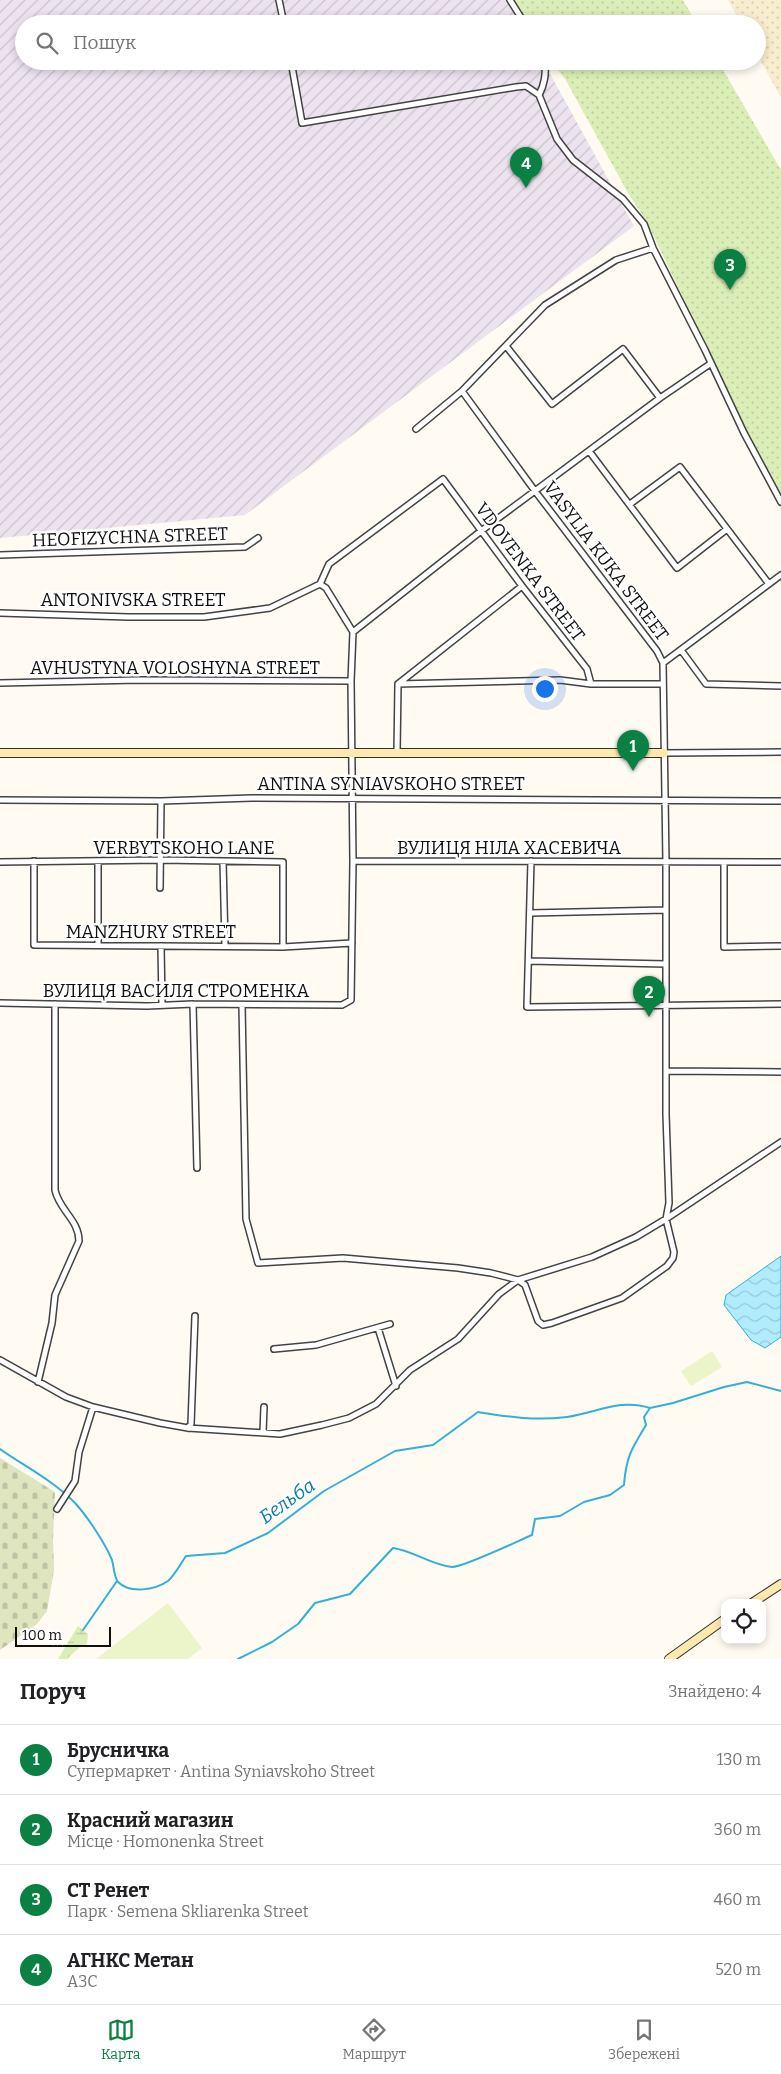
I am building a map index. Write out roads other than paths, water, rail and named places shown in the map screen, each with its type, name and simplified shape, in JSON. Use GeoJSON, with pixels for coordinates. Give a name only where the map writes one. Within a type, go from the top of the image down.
{"type":"FeatureCollection","features":[{"type":"Feature","properties":{"kind":"street"},"geometry":{"type":"LineString","coordinates":[[279,0],[282,15]]}},
{"type":"Feature","properties":{"kind":"street"},"geometry":{"type":"LineString","coordinates":[[510,0],[519,15]]}},
{"type":"Feature","properties":{"kind":"street"},"geometry":{"type":"LineString","coordinates":[[293,70],[302,123],[516,87],[526,86],[539,95],[557,138],[573,160],[623,199],[644,224],[653,248],[705,350],[744,433],[781,502]]}},
{"type":"Feature","properties":{"kind":"street"},"geometry":{"type":"LineString","coordinates":[[539,95],[543,86],[544,70]]}},
{"type":"Feature","properties":{"kind":"street"},"geometry":{"type":"LineString","coordinates":[[416,430],[462,391],[545,304],[616,260],[653,248]]}},
{"type":"Feature","properties":{"kind":"street"},"geometry":{"type":"LineString","coordinates":[[506,346],[552,404],[623,349],[660,398]]}},
{"type":"Feature","properties":{"kind":"street"},"geometry":{"type":"LineString","coordinates":[[353,632],[481,531],[660,398],[710,364]]}},
{"type":"Feature","properties":{"kind":"street","name":"VASYLIA KUKA STREET"},"geometry":{"type":"LineString","coordinates":[[462,391],[535,491],[657,651],[663,663],[666,862],[666,1142],[669,1203],[666,1219]]}},
{"type":"Feature","properties":{"kind":"street"},"geometry":{"type":"LineString","coordinates":[[590,451],[677,568],[727,529]]}},
{"type":"Feature","properties":{"kind":"street"},"geometry":{"type":"LineString","coordinates":[[630,504],[680,467],[769,584]]}},
{"type":"Feature","properties":{"kind":"street","name":"VDOVENKA STREET"},"geometry":{"type":"LineString","coordinates":[[320,584],[329,564],[443,478],[522,586],[587,669],[591,684]]}},
{"type":"Feature","properties":{"kind":"street","name":"HEOFIZYCHNA STREET"},"geometry":{"type":"LineString","coordinates":[[0,554],[245,548],[258,538]]}},
{"type":"Feature","properties":{"kind":"street"},"geometry":{"type":"LineString","coordinates":[[663,663],[781,575]]}},
{"type":"Feature","properties":{"kind":"street"},"geometry":{"type":"LineString","coordinates":[[320,584],[326,588],[353,632],[351,681],[352,943]]}},
{"type":"Feature","properties":{"kind":"street","name":"ANTONIVSKA STREET"},"geometry":{"type":"LineString","coordinates":[[0,613],[128,618],[204,616],[270,608],[320,584]]}},
{"type":"Feature","properties":{"kind":"street"},"geometry":{"type":"LineString","coordinates":[[398,684],[522,586]]}},
{"type":"Feature","properties":{"kind":"street"},"geometry":{"type":"LineString","coordinates":[[681,650],[706,684],[781,686]]}},
{"type":"Feature","properties":{"kind":"street","name":"AVHUSTYNA VOLOSHYNA STREET"},"geometry":{"type":"LineString","coordinates":[[0,683],[138,680],[351,681]]}},
{"type":"Feature","properties":{"kind":"street"},"geometry":{"type":"LineString","coordinates":[[398,684],[560,680],[591,684],[662,684]]}},
{"type":"Feature","properties":{"kind":"street"},"geometry":{"type":"LineString","coordinates":[[397,752],[398,684]]}},
{"type":"Feature","properties":{"kind":"street","name":"ANTINA SYNIAVSKOHO STREET"},"geometry":{"type":"LineString","coordinates":[[0,753],[781,752]]}},
{"type":"Feature","properties":{"kind":"street","name":"ANTINA SYNIAVSKOHO STREET"},"geometry":{"type":"LineString","coordinates":[[0,800],[161,801],[252,798],[781,801]]}},
{"type":"Feature","properties":{"kind":"street"},"geometry":{"type":"LineString","coordinates":[[160,888],[161,801]]}},
{"type":"Feature","properties":{"kind":"street","name":"VERBYTSKOHO LANE"},"geometry":{"type":"LineString","coordinates":[[0,862],[160,860],[283,862],[283,947]]}},
{"type":"Feature","properties":{"kind":"street","name":"MANZHURY STREET"},"geometry":{"type":"LineString","coordinates":[[34,861],[34,945],[225,945],[283,947],[352,943]]}},
{"type":"Feature","properties":{"kind":"street","name":"ВУЛИЦЯ НІЛА ХАСЕВИЧА"},"geometry":{"type":"LineString","coordinates":[[353,861],[781,862]]}},
{"type":"Feature","properties":{"kind":"street"},"geometry":{"type":"LineString","coordinates":[[531,861],[527,1007],[781,1004]]}},
{"type":"Feature","properties":{"kind":"street"},"geometry":{"type":"LineString","coordinates":[[98,862],[98,945]]}},
{"type":"Feature","properties":{"kind":"street"},"geometry":{"type":"LineString","coordinates":[[223,862],[225,945]]}},
{"type":"Feature","properties":{"kind":"street"},"geometry":{"type":"LineString","coordinates":[[724,862],[724,947],[781,946]]}},
{"type":"Feature","properties":{"kind":"street"},"geometry":{"type":"LineString","coordinates":[[530,913],[665,910]]}},
{"type":"Feature","properties":{"kind":"street","name":"ВУЛИЦЯ ВАСИЛЯ СТРОМЕНКА"},"geometry":{"type":"LineString","coordinates":[[0,1003],[342,1005],[351,1000],[352,943]]}},
{"type":"Feature","properties":{"kind":"street"},"geometry":{"type":"LineString","coordinates":[[161,946],[162,1005]]}},
{"type":"Feature","properties":{"kind":"street"},"geometry":{"type":"LineString","coordinates":[[529,961],[666,964]]}},
{"type":"Feature","properties":{"kind":"street"},"geometry":{"type":"LineString","coordinates":[[38,1382],[52,1322],[55,1295],[79,1242],[79,1234],[74,1222],[59,1202],[55,1190],[55,1004]]}},
{"type":"Feature","properties":{"kind":"street"},"geometry":{"type":"LineString","coordinates":[[193,1004],[197,1168]]}},
{"type":"Feature","properties":{"kind":"street"},"geometry":{"type":"LineString","coordinates":[[242,1005],[246,1219],[258,1263],[343,1258],[458,1268],[491,1273],[518,1280],[525,1285],[538,1321],[543,1325],[552,1324],[622,1298],[660,1272],[673,1258],[674,1247],[666,1219]]}},
{"type":"Feature","properties":{"kind":"street"},"geometry":{"type":"LineString","coordinates":[[666,1071],[781,1072]]}},
{"type":"Feature","properties":{"kind":"street"},"geometry":{"type":"LineString","coordinates":[[0,1360],[66,1397],[93,1407],[160,1424],[188,1428],[280,1434],[349,1418],[376,1404],[410,1370],[458,1339],[500,1294],[518,1280],[592,1257],[636,1237],[781,1142]]}},
{"type":"Feature","properties":{"kind":"street"},"geometry":{"type":"LineString","coordinates":[[188,1428],[191,1424],[194,1375],[194,1316]]}},
{"type":"Feature","properties":{"kind":"street"},"geometry":{"type":"LineString","coordinates":[[274,1348],[316,1344],[390,1324]]}},
{"type":"Feature","properties":{"kind":"street"},"geometry":{"type":"LineString","coordinates":[[378,1328],[396,1386]]}},
{"type":"Feature","properties":{"kind":"street"},"geometry":{"type":"LineString","coordinates":[[57,1509],[75,1481],[83,1435],[93,1407]]}},
{"type":"Feature","properties":{"kind":"street"},"geometry":{"type":"LineString","coordinates":[[263,1432],[264,1407]]}},
{"type":"Feature","properties":{"kind":"street"},"geometry":{"type":"LineString","coordinates":[[758,1599],[781,1584]]}},
{"type":"Feature","properties":{"kind":"street"},"geometry":{"type":"LineString","coordinates":[[669,1659],[721,1623]]}},
{"type":"Feature","properties":{"kind":"water"},"geometry":{"type":"Polygon","coordinates":[[[781,1256],[781,1337],[765,1348],[751,1340],[724,1305],[726,1295],[781,1256]]]}},
{"type":"Feature","properties":{"kind":"waterway"},"geometry":{"type":"LineString","coordinates":[[238,1659],[272,1642],[298,1624],[315,1603],[350,1594],[393,1548],[444,1566],[458,1566],[532,1535],[535,1519],[560,1516],[584,1502],[610,1495],[624,1485],[628,1460],[646,1425],[644,1417],[650,1408],[747,1382],[781,1391]]}},
{"type":"Feature","properties":{"kind":"waterway","name":"Бельба"},"geometry":{"type":"LineString","coordinates":[[0,1449],[67,1495],[90,1522],[105,1546],[112,1560],[118,1582],[129,1588],[143,1589],[156,1587],[168,1581],[186,1556],[225,1553],[268,1533],[324,1491],[395,1451],[433,1445],[478,1412],[544,1419],[578,1415],[618,1405],[639,1405],[650,1408]]}},
{"type":"Feature","properties":{"kind":"waterway"},"geometry":{"type":"LineString","coordinates":[[83,1630],[117,1581]]}},
{"type":"Feature","properties":{"kind":"place","name":"АГНКС Метан"},"geometry":{"type":"Point","coordinates":[526,188]}},
{"type":"Feature","properties":{"kind":"place","name":"СТ Ренет"},"geometry":{"type":"Point","coordinates":[730,290]}},
{"type":"Feature","properties":{"kind":"place","name":"Брусничка"},"geometry":{"type":"Point","coordinates":[633,771]}},
{"type":"Feature","properties":{"kind":"place","name":"Красний магазин"},"geometry":{"type":"Point","coordinates":[649,1017]}}]}
